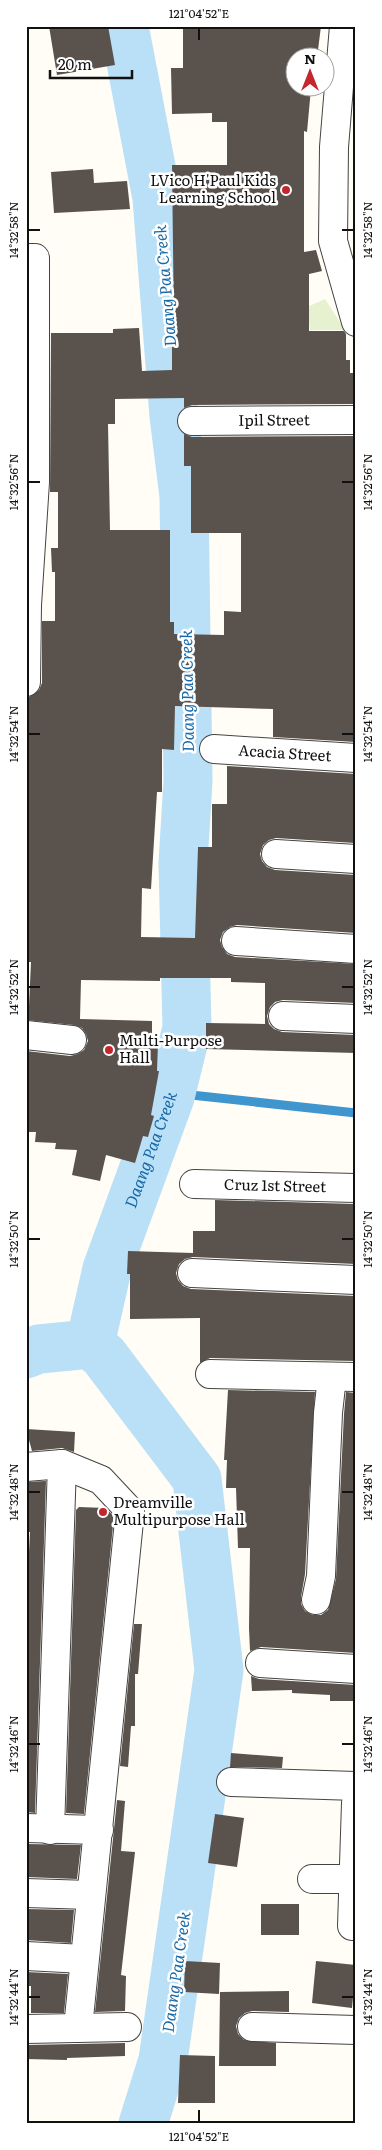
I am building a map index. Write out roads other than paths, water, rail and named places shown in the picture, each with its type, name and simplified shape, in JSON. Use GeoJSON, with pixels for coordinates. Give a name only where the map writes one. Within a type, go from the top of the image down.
{"type":"FeatureCollection","features":[{"type":"Feature","properties":{"kind":"street"},"geometry":{"type":"LineString","coordinates":[[344,26],[345,148],[333,241],[356,322]]}},
{"type":"Feature","properties":{"kind":"street"},"geometry":{"type":"LineString","coordinates":[[26,682],[27,605],[35,482],[31,258]]}},
{"type":"Feature","properties":{"kind":"street","name":"Ipil Street"},"geometry":{"type":"LineString","coordinates":[[192,421],[356,420]]}},
{"type":"Feature","properties":{"kind":"street","name":"Acacia Street"},"geometry":{"type":"LineString","coordinates":[[214,749],[356,758]]}},
{"type":"Feature","properties":{"kind":"street"},"geometry":{"type":"LineString","coordinates":[[276,854],[356,859]]}},
{"type":"Feature","properties":{"kind":"street"},"geometry":{"type":"LineString","coordinates":[[236,941],[356,949]]}},
{"type":"Feature","properties":{"kind":"street"},"geometry":{"type":"LineString","coordinates":[[283,1016],[356,1019]]}},
{"type":"Feature","properties":{"kind":"street"},"geometry":{"type":"LineString","coordinates":[[26,1035],[72,1040]]}},
{"type":"Feature","properties":{"kind":"street","name":"Cruz 1st Street"},"geometry":{"type":"LineString","coordinates":[[194,1184],[356,1188]]}},
{"type":"Feature","properties":{"kind":"street"},"geometry":{"type":"LineString","coordinates":[[192,1273],[356,1280]]}},
{"type":"Feature","properties":{"kind":"street"},"geometry":{"type":"LineString","coordinates":[[210,1374],[344,1377],[328,1412],[321,1576],[316,1600]]}},
{"type":"Feature","properties":{"kind":"street"},"geometry":{"type":"LineString","coordinates":[[62,1464],[38,1829],[99,1830]]}},
{"type":"Feature","properties":{"kind":"street"},"geometry":{"type":"LineString","coordinates":[[26,1467],[62,1464],[101,1480],[130,1511],[78,2028]]}},
{"type":"Feature","properties":{"kind":"street"},"geometry":{"type":"LineString","coordinates":[[260,1663],[356,1668]]}},
{"type":"Feature","properties":{"kind":"street"},"geometry":{"type":"LineString","coordinates":[[230,1782],[356,1786]]}},
{"type":"Feature","properties":{"kind":"street"},"geometry":{"type":"LineString","coordinates":[[352,1926],[356,1803]]}},
{"type":"Feature","properties":{"kind":"street"},"geometry":{"type":"LineString","coordinates":[[312,1879],[355,1879]]}},
{"type":"Feature","properties":{"kind":"street"},"geometry":{"type":"LineString","coordinates":[[26,1893],[90,1895]]}},
{"type":"Feature","properties":{"kind":"street"},"geometry":{"type":"LineString","coordinates":[[26,1956],[84,1959]]}},
{"type":"Feature","properties":{"kind":"street"},"geometry":{"type":"LineString","coordinates":[[26,2029],[127,2027]]}},
{"type":"Feature","properties":{"kind":"street"},"geometry":{"type":"LineString","coordinates":[[252,2027],[356,2030]]}},
{"type":"Feature","properties":{"kind":"waterway","name":"Daang Paa Creek"},"geometry":{"type":"LineString","coordinates":[[90,1344],[107,1269],[170,1097],[187,1028],[183,863],[188,781],[184,496],[174,416],[157,198],[124,26]]}},
{"type":"Feature","properties":{"kind":"waterway"},"geometry":{"type":"LineString","coordinates":[[170,1097],[182,1094],[356,1113]]}},
{"type":"Feature","properties":{"kind":"waterway"},"geometry":{"type":"LineString","coordinates":[[90,1344],[104,1356],[197,1479],[219,1670],[163,2060],[143,2124]]}},
{"type":"Feature","properties":{"kind":"waterway"},"geometry":{"type":"LineString","coordinates":[[26,1354],[39,1349],[90,1344]]}},
{"type":"Feature","properties":{"kind":"place","name":"LVico H'Paul Kids Learning School"},"geometry":{"type":"Point","coordinates":[286,190]}},
{"type":"Feature","properties":{"kind":"place","name":"Multi-Purpose Hall"},"geometry":{"type":"Point","coordinates":[109,1050]}},
{"type":"Feature","properties":{"kind":"place","name":"Dreamville Multipurpose Hall"},"geometry":{"type":"Point","coordinates":[103,1512]}}]}
